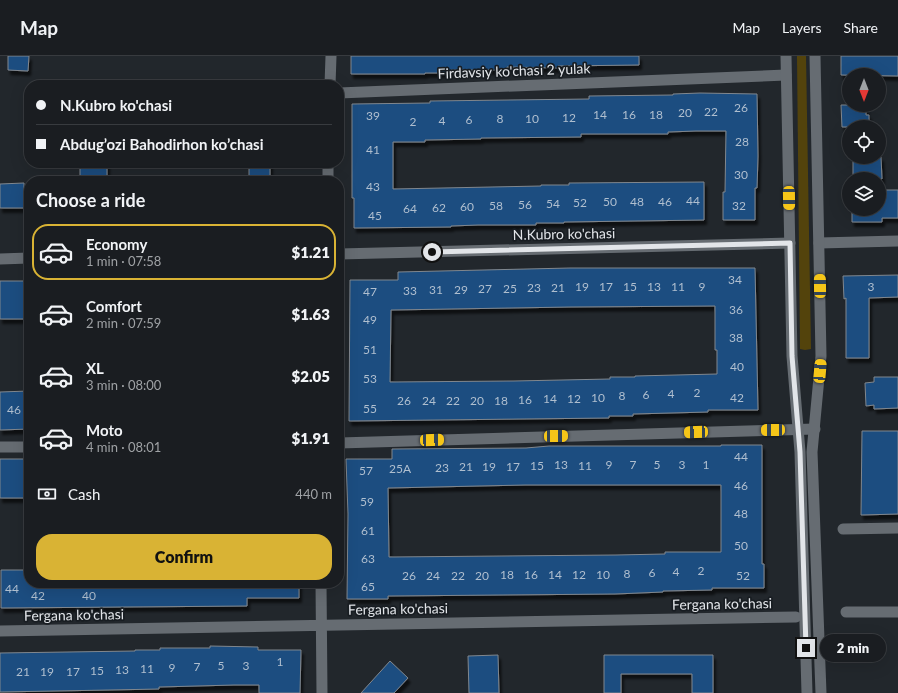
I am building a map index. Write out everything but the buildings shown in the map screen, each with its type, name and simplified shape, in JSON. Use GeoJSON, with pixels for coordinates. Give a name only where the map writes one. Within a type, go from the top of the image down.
{"type":"FeatureCollection","features":[{"type":"Feature","properties":{"kind":"street"},"geometry":{"type":"LineString","coordinates":[[330,56],[330,80]]}},
{"type":"Feature","properties":{"kind":"street"},"geometry":{"type":"LineString","coordinates":[[786,56],[792,356],[800,452],[807,693]]}},
{"type":"Feature","properties":{"kind":"street"},"geometry":{"type":"LineString","coordinates":[[815,56],[821,356],[812,452],[821,693]]}},
{"type":"Feature","properties":{"kind":"street","name":"Firdavsiy ko'chasi 2 yulak"},"geometry":{"type":"LineString","coordinates":[[344,93],[786,75]]}},
{"type":"Feature","properties":{"kind":"street"},"geometry":{"type":"LineString","coordinates":[[819,243],[898,241]]}},
{"type":"Feature","properties":{"kind":"street","name":"N.Kubro ko'chasi"},"geometry":{"type":"LineString","coordinates":[[344,254],[790,243]]}},
{"type":"Feature","properties":{"kind":"street"},"geometry":{"type":"LineString","coordinates":[[0,259],[24,258]]}},
{"type":"Feature","properties":{"kind":"street"},"geometry":{"type":"LineString","coordinates":[[344,443],[815,429]]}},
{"type":"Feature","properties":{"kind":"street"},"geometry":{"type":"LineString","coordinates":[[0,447],[24,447]]}},
{"type":"Feature","properties":{"kind":"street"},"geometry":{"type":"LineString","coordinates":[[843,529],[898,528]]}},
{"type":"Feature","properties":{"kind":"street"},"geometry":{"type":"LineString","coordinates":[[321,588],[322,693]]}},
{"type":"Feature","properties":{"kind":"street"},"geometry":{"type":"LineString","coordinates":[[846,612],[898,612]]}},
{"type":"Feature","properties":{"kind":"street","name":"Fergana ko'chasi"},"geometry":{"type":"LineString","coordinates":[[0,631],[796,617]]}},
{"type":"Feature","properties":{"kind":"shaded area"},"geometry":{"type":"Polygon","coordinates":[[[797,56],[806,56],[811,349],[805,350],[800,349],[797,56]]]}},
{"type":"Feature","properties":{"kind":"route"},"geometry":{"type":"LineString","coordinates":[[432,252],[790,243],[792,356],[800,452],[806,648]]}}]}
